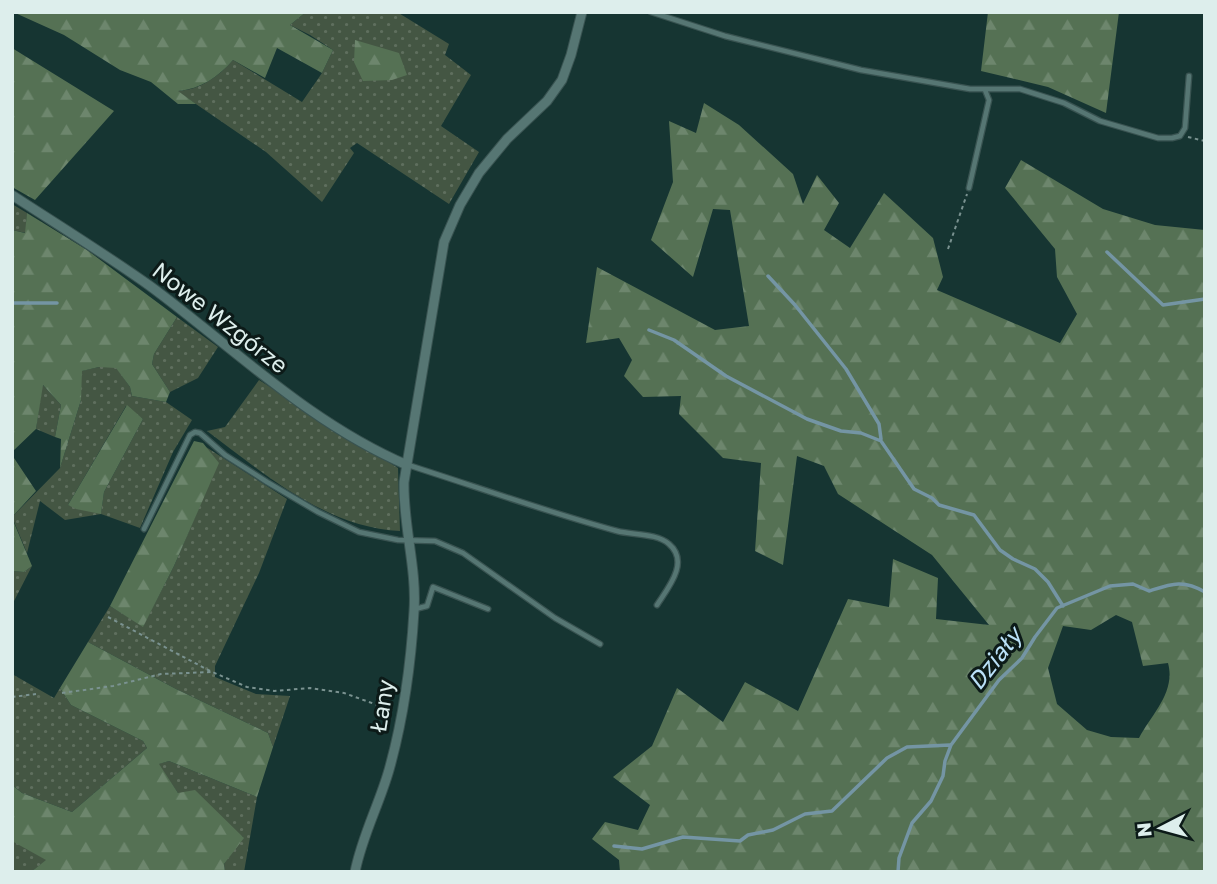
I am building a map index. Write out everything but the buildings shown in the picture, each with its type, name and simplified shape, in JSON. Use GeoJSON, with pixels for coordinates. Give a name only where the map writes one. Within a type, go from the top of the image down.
{"type":"FeatureCollection","features":[{"type":"Feature","properties":{"kind":"street","name":"Łany"},"geometry":{"type":"LineString","coordinates":[[355,872],[360,849],[388,773],[402,712],[414,610],[414,588],[404,507],[407,465],[444,242],[460,205],[479,173],[507,139],[547,101],[562,80],[582,12]]}},
{"type":"Feature","properties":{"kind":"street","name":"Nowe Wzgórze"},"geometry":{"type":"LineString","coordinates":[[12,195],[149,286],[297,402],[360,442],[407,465]]}},
{"type":"Feature","properties":{"kind":"lane"},"geometry":{"type":"LineString","coordinates":[[651,12],[725,36],[861,70],[970,89],[1020,89],[1064,103],[1100,121],[1157,138],[1180,136],[1185,128],[1189,76]]}},
{"type":"Feature","properties":{"kind":"lane"},"geometry":{"type":"LineString","coordinates":[[969,188],[989,100],[985,90]]}},
{"type":"Feature","properties":{"kind":"lane"},"geometry":{"type":"LineString","coordinates":[[144,529],[190,435],[200,433],[225,455],[318,512],[359,532],[408,540],[435,541],[463,553],[555,618],[600,644]]}},
{"type":"Feature","properties":{"kind":"lane"},"geometry":{"type":"LineString","coordinates":[[407,465],[597,525],[657,538],[669,544],[676,555],[678,567],[675,578],[657,605]]}},
{"type":"Feature","properties":{"kind":"lane"},"geometry":{"type":"LineString","coordinates":[[414,610],[427,606],[433,587],[488,609]]}},
{"type":"Feature","properties":{"kind":"path"},"geometry":{"type":"LineString","coordinates":[[1180,136],[1205,141]]}},
{"type":"Feature","properties":{"kind":"path"},"geometry":{"type":"LineString","coordinates":[[948,249],[969,188]]}},
{"type":"Feature","properties":{"kind":"path"},"geometry":{"type":"LineString","coordinates":[[108,617],[213,673],[247,687],[274,691],[310,688],[344,693],[402,712]]}},
{"type":"Feature","properties":{"kind":"path"},"geometry":{"type":"LineString","coordinates":[[62,693],[161,674],[213,673]]}},
{"type":"Feature","properties":{"kind":"path"},"geometry":{"type":"LineString","coordinates":[[12,697],[37,694]]}},
{"type":"Feature","properties":{"kind":"green space"},"geometry":{"type":"Polygon","coordinates":[[[13,12],[306,12],[290,25],[333,50],[322,73],[277,48],[265,78],[233,60],[208,81],[194,88],[178,91],[196,104],[178,104],[151,82],[120,70],[64,35],[13,12]]]}},
{"type":"Feature","properties":{"kind":"green space"},"geometry":{"type":"Polygon","coordinates":[[[306,12],[397,12],[449,44],[445,55],[471,75],[441,126],[479,152],[449,204],[357,143],[350,148],[354,153],[322,202],[266,152],[177,91],[208,82],[233,60],[302,102],[322,73],[333,50],[290,25],[306,12]]]}},
{"type":"Feature","properties":{"kind":"green space"},"geometry":{"type":"Polygon","coordinates":[[[988,12],[1119,12],[1106,113],[1048,87],[981,71],[988,12]]]}},
{"type":"Feature","properties":{"kind":"green space"},"geometry":{"type":"Polygon","coordinates":[[[355,40],[399,53],[407,75],[392,80],[363,81],[354,62],[355,40]]]}},
{"type":"Feature","properties":{"kind":"green space"},"geometry":{"type":"Polygon","coordinates":[[[12,48],[114,111],[35,200],[12,187],[12,48]]]}},
{"type":"Feature","properties":{"kind":"green space"},"geometry":{"type":"Polygon","coordinates":[[[704,103],[739,125],[793,174],[803,204],[817,175],[839,203],[824,230],[850,248],[884,193],[933,238],[943,277],[937,290],[1060,343],[1077,314],[1057,277],[1055,249],[1005,188],[1021,160],[1103,209],[1155,225],[1205,230],[1205,872],[620,872],[619,860],[592,839],[605,822],[638,830],[650,805],[613,777],[652,746],[677,688],[723,722],[745,682],[798,711],[848,599],[889,607],[893,559],[938,578],[936,619],[989,625],[932,555],[838,494],[824,466],[797,456],[783,565],[755,551],[761,463],[723,458],[679,414],[681,396],[643,397],[624,376],[632,360],[619,338],[586,343],[597,267],[715,330],[749,326],[730,210],[713,209],[693,277],[651,240],[673,182],[669,121],[696,133],[704,103]],[[1116,615],[1091,630],[1063,626],[1048,668],[1057,704],[1087,730],[1111,737],[1139,738],[1166,693],[1170,674],[1168,663],[1143,666],[1132,622],[1116,615]]]}},
{"type":"Feature","properties":{"kind":"green space"},"geometry":{"type":"Polygon","coordinates":[[[12,204],[27,213],[26,233],[12,230],[12,204]]]}},
{"type":"Feature","properties":{"kind":"green space"},"geometry":{"type":"Polygon","coordinates":[[[27,213],[87,250],[177,317],[154,354],[152,364],[170,392],[166,402],[132,396],[130,387],[116,368],[99,367],[82,371],[81,400],[60,468],[61,439],[55,437],[61,405],[43,385],[36,429],[12,452],[12,230],[25,233],[27,213]]]}},
{"type":"Feature","properties":{"kind":"green space"},"geometry":{"type":"Polygon","coordinates":[[[177,317],[218,347],[198,378],[170,392],[152,364],[154,354],[177,317]]]}},
{"type":"Feature","properties":{"kind":"green space"},"geometry":{"type":"Polygon","coordinates":[[[116,367],[130,387],[132,396],[166,402],[192,420],[173,452],[140,528],[101,514],[65,520],[40,501],[27,553],[12,517],[60,468],[81,400],[81,371],[116,367]],[[126,406],[68,505],[101,513],[104,492],[143,419],[126,406]]]}},
{"type":"Feature","properties":{"kind":"green space"},"geometry":{"type":"Polygon","coordinates":[[[259,380],[398,468],[400,531],[373,528],[322,509],[273,480],[207,431],[225,427],[259,380]]]}},
{"type":"Feature","properties":{"kind":"green space"},"geometry":{"type":"Polygon","coordinates":[[[42,384],[61,405],[55,437],[36,429],[42,384]]]}},
{"type":"Feature","properties":{"kind":"green space"},"geometry":{"type":"Polygon","coordinates":[[[127,405],[143,419],[104,492],[101,514],[68,505],[127,405]]]}},
{"type":"Feature","properties":{"kind":"green space"},"geometry":{"type":"Polygon","coordinates":[[[194,441],[203,443],[219,463],[174,566],[143,627],[110,606],[194,441]]]}},
{"type":"Feature","properties":{"kind":"green space"},"geometry":{"type":"Polygon","coordinates":[[[206,447],[287,499],[259,573],[215,666],[215,677],[256,694],[290,696],[273,747],[268,733],[176,689],[88,642],[110,606],[143,626],[174,566],[218,463],[206,447]]]}},
{"type":"Feature","properties":{"kind":"green space"},"geometry":{"type":"Polygon","coordinates":[[[12,455],[36,491],[12,517],[12,455]]]}},
{"type":"Feature","properties":{"kind":"green space"},"geometry":{"type":"Polygon","coordinates":[[[12,518],[32,566],[24,572],[12,571],[12,518]]]}},
{"type":"Feature","properties":{"kind":"green space"},"geometry":{"type":"Polygon","coordinates":[[[32,566],[12,605],[12,571],[24,572],[32,566]]]}},
{"type":"Feature","properties":{"kind":"green space"},"geometry":{"type":"Polygon","coordinates":[[[88,642],[176,689],[268,733],[273,747],[257,797],[169,761],[159,764],[178,793],[195,790],[244,838],[224,864],[225,872],[31,872],[46,860],[12,841],[12,785],[22,793],[72,812],[147,748],[143,741],[71,705],[60,688],[88,642]]]}},
{"type":"Feature","properties":{"kind":"green space"},"geometry":{"type":"Polygon","coordinates":[[[12,674],[54,698],[60,688],[71,705],[143,741],[147,748],[72,812],[22,793],[12,785],[12,674]]]}},
{"type":"Feature","properties":{"kind":"green space"},"geometry":{"type":"Polygon","coordinates":[[[169,761],[257,797],[244,872],[225,872],[224,864],[243,837],[178,793],[158,764],[169,761]]]}},
{"type":"Feature","properties":{"kind":"green space"},"geometry":{"type":"Polygon","coordinates":[[[12,841],[47,860],[31,872],[12,872],[12,841]]]}},
{"type":"Feature","properties":{"kind":"waterway"},"geometry":{"type":"LineString","coordinates":[[1107,252],[1163,305],[1205,299]]}},
{"type":"Feature","properties":{"kind":"waterway"},"geometry":{"type":"LineString","coordinates":[[768,276],[846,369],[879,424],[881,439]]}},
{"type":"Feature","properties":{"kind":"waterway"},"geometry":{"type":"LineString","coordinates":[[12,303],[57,303]]}},
{"type":"Feature","properties":{"kind":"waterway"},"geometry":{"type":"LineString","coordinates":[[649,330],[674,340],[726,376],[807,419],[881,441],[914,489],[932,498],[939,505],[974,515],[1000,550],[1035,569],[1048,582],[1063,606]]}},
{"type":"Feature","properties":{"kind":"waterway","name":"Działy"},"geometry":{"type":"LineString","coordinates":[[898,872],[899,858],[912,823],[931,801],[943,776],[951,745],[999,680],[1022,658],[1057,608],[1110,586],[1133,584],[1149,591],[1183,584],[1205,592]]}},
{"type":"Feature","properties":{"kind":"waterway"},"geometry":{"type":"LineString","coordinates":[[614,846],[642,849],[683,837],[740,841],[748,835],[773,830],[805,814],[832,811],[887,758],[907,747],[950,745]]}}]}
